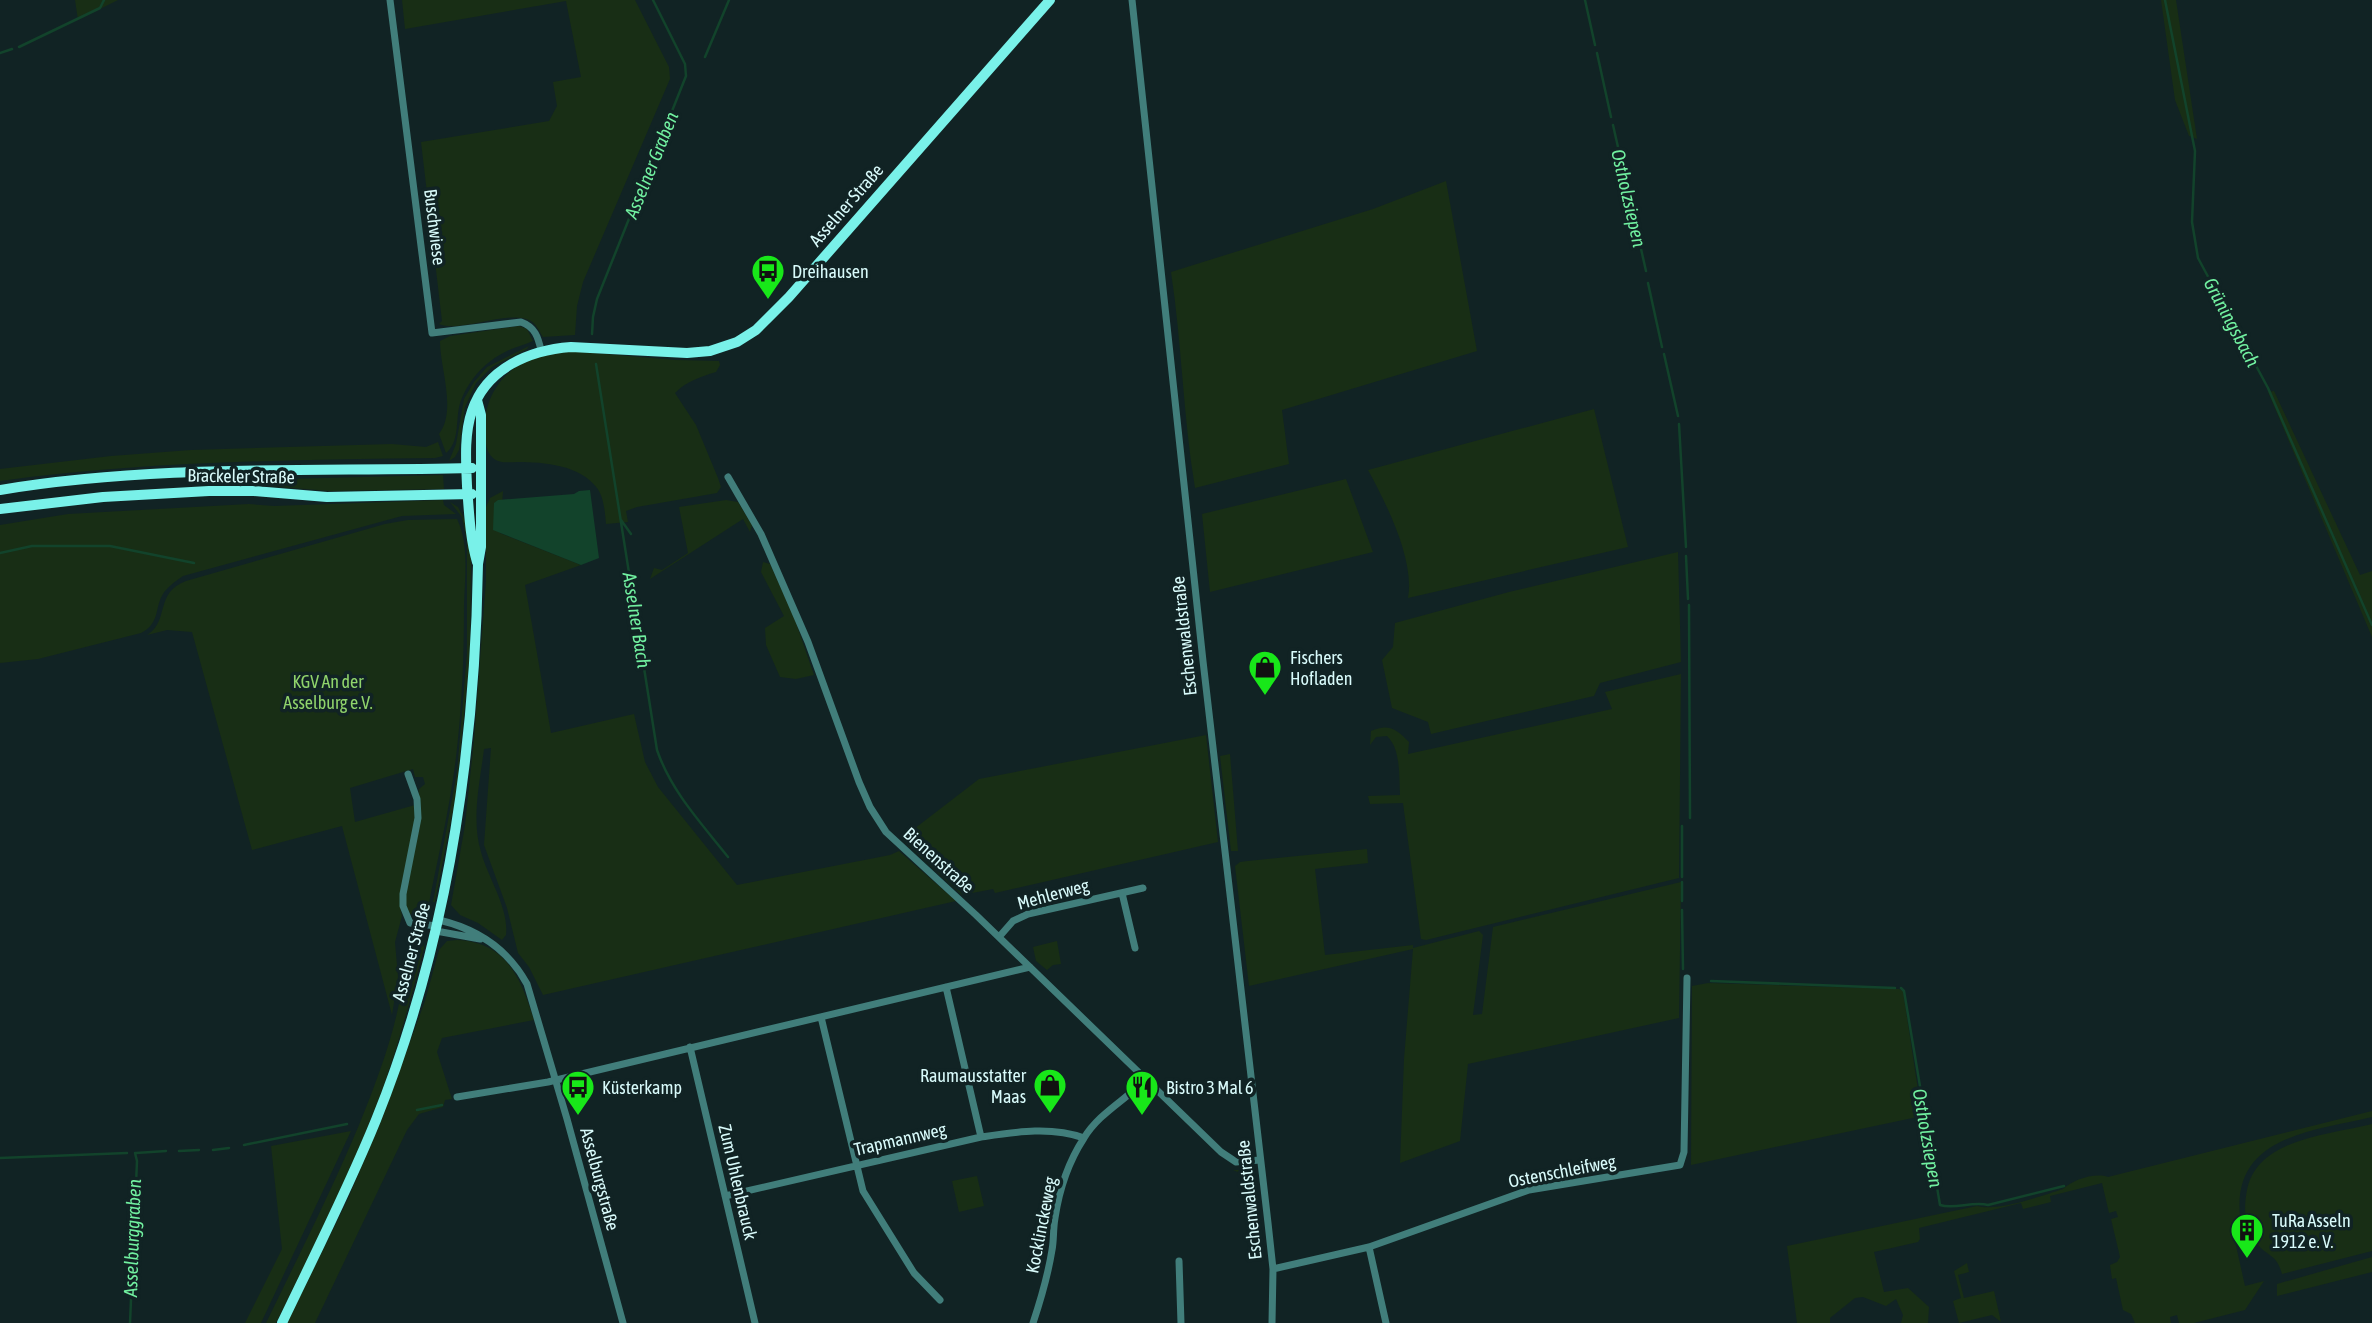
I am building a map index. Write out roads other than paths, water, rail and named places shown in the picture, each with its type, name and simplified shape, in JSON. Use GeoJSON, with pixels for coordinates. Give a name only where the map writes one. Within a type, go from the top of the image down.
{"type":"FeatureCollection","features":[{"type":"Feature","properties":{"kind":"main road","name":"Asselner Straße"},"geometry":{"type":"LineString","coordinates":[[478,564],[473,548],[466,468],[472,410],[485,387],[517,360],[541,350],[571,347],[698,352],[724,347],[756,330],[789,297],[1050,0]]}},
{"type":"Feature","properties":{"kind":"main road","name":"Asselner Straße"},"geometry":{"type":"LineString","coordinates":[[282,1323],[334,1216],[376,1118],[411,1019],[437,926],[456,834],[473,692],[482,494],[481,415],[477,400]]}},
{"type":"Feature","properties":{"kind":"main road","name":"Brackeler Straße"},"geometry":{"type":"LineString","coordinates":[[0,490],[34,484],[184,473],[482,467]]}},
{"type":"Feature","properties":{"kind":"main road","name":"Brackeler Straße"},"geometry":{"type":"LineString","coordinates":[[0,509],[103,497],[209,491],[254,491],[327,497],[482,494]]}},
{"type":"Feature","properties":{"kind":"street","name":"Buschwiese"},"geometry":{"type":"LineString","coordinates":[[390,0],[432,333],[521,322],[537,334],[541,350]]}},
{"type":"Feature","properties":{"kind":"street","name":"Eschenwaldstraße"},"geometry":{"type":"LineString","coordinates":[[1132,0],[1203,661],[1273,1269],[1272,1323]]}},
{"type":"Feature","properties":{"kind":"street","name":"Bienenstraße"},"geometry":{"type":"LineString","coordinates":[[728,477],[761,534],[808,642],[859,782],[880,825],[900,847],[999,937],[1229,1158],[1236,1161],[1260,1160]]}},
{"type":"Feature","properties":{"kind":"street","name":"Asselburgstraße"},"geometry":{"type":"LineString","coordinates":[[408,774],[417,799],[418,818],[403,906],[410,923],[437,926],[484,939],[506,953],[527,984],[623,1323]]}},
{"type":"Feature","properties":{"kind":"street","name":"Mehlerweg"},"geometry":{"type":"LineString","coordinates":[[999,937],[1013,921],[1028,914],[1143,888]]}},
{"type":"Feature","properties":{"kind":"street"},"geometry":{"type":"LineString","coordinates":[[1122,893],[1135,948]]}},
{"type":"Feature","properties":{"kind":"street"},"geometry":{"type":"LineString","coordinates":[[457,1097],[556,1080],[1030,967]]}},
{"type":"Feature","properties":{"kind":"street","name":"Ostenschleifweg"},"geometry":{"type":"LineString","coordinates":[[1273,1269],[1369,1248],[1529,1190],[1681,1165],[1684,1152],[1687,978]]}},
{"type":"Feature","properties":{"kind":"street"},"geometry":{"type":"LineString","coordinates":[[946,987],[981,1137]]}},
{"type":"Feature","properties":{"kind":"street"},"geometry":{"type":"LineString","coordinates":[[821,1017],[863,1191],[914,1273],[940,1300]]}},
{"type":"Feature","properties":{"kind":"street","name":"Zum Uhlenbrauck"},"geometry":{"type":"LineString","coordinates":[[690,1047],[755,1323]]}},
{"type":"Feature","properties":{"kind":"street","name":"Kocklinckeweg"},"geometry":{"type":"LineString","coordinates":[[1032,1323],[1048,1269],[1060,1193],[1069,1168],[1084,1138],[1105,1114],[1146,1080]]}},
{"type":"Feature","properties":{"kind":"street","name":"Trapmannweg"},"geometry":{"type":"LineString","coordinates":[[725,1196],[981,1137],[1050,1131],[1084,1138]]}},
{"type":"Feature","properties":{"kind":"street"},"geometry":{"type":"LineString","coordinates":[[1369,1248],[1386,1323]]}},
{"type":"Feature","properties":{"kind":"street"},"geometry":{"type":"LineString","coordinates":[[1179,1261],[1181,1323]]}},
{"type":"Feature","properties":{"kind":"waterway","name":"Asselburggraben"},"geometry":{"type":"LineString","coordinates":[[19,47],[100,8],[104,0]]}},
{"type":"Feature","properties":{"kind":"waterway","name":"Asselner Graben"},"geometry":{"type":"LineString","coordinates":[[592,334],[597,299],[686,76],[685,64],[653,0]]}},
{"type":"Feature","properties":{"kind":"waterway","name":"Asselner Bach"},"geometry":{"type":"LineString","coordinates":[[705,57],[729,0]]}},
{"type":"Feature","properties":{"kind":"waterway","name":"Ostholzsiepen"},"geometry":{"type":"LineString","coordinates":[[1585,0],[1595,45]]}},
{"type":"Feature","properties":{"kind":"waterway","name":"Grüningsbach"},"geometry":{"type":"LineString","coordinates":[[2165,0],[2195,151],[2192,222],[2198,258],[2268,388],[2372,625]]}},
{"type":"Feature","properties":{"kind":"waterway","name":"Asselburggraben"},"geometry":{"type":"LineString","coordinates":[[0,53],[12,49]]}},
{"type":"Feature","properties":{"kind":"waterway","name":"Ostholzsiepen"},"geometry":{"type":"LineString","coordinates":[[1597,53],[1611,117]]}},
{"type":"Feature","properties":{"kind":"waterway","name":"Ostholzsiepen"},"geometry":{"type":"LineString","coordinates":[[1613,125],[1646,271]]}},
{"type":"Feature","properties":{"kind":"waterway","name":"Ostholzsiepen"},"geometry":{"type":"LineString","coordinates":[[1648,283],[1662,347]]}},
{"type":"Feature","properties":{"kind":"waterway","name":"Ostholzsiepen"},"geometry":{"type":"LineString","coordinates":[[1664,354],[1678,416]]}},
{"type":"Feature","properties":{"kind":"waterway","name":"Asselner Bach"},"geometry":{"type":"LineString","coordinates":[[596,364],[657,750],[678,793],[728,857]]}},
{"type":"Feature","properties":{"kind":"waterway","name":"Ostholzsiepen"},"geometry":{"type":"LineString","coordinates":[[1679,424],[1686,547]]}},
{"type":"Feature","properties":{"kind":"waterway"},"geometry":{"type":"LineString","coordinates":[[621,520],[631,534]]}},
{"type":"Feature","properties":{"kind":"waterway"},"geometry":{"type":"LineString","coordinates":[[0,553],[32,546],[110,546],[194,563]]}},
{"type":"Feature","properties":{"kind":"waterway","name":"Ostholzsiepen"},"geometry":{"type":"LineString","coordinates":[[1686,556],[1688,599]]}},
{"type":"Feature","properties":{"kind":"waterway","name":"Ostholzsiepen"},"geometry":{"type":"LineString","coordinates":[[1689,605],[1690,818]]}},
{"type":"Feature","properties":{"kind":"waterway","name":"Ostholzsiepen"},"geometry":{"type":"LineString","coordinates":[[1682,826],[1682,877]]}},
{"type":"Feature","properties":{"kind":"waterway","name":"Ostholzsiepen"},"geometry":{"type":"LineString","coordinates":[[1682,882],[1682,901]]}},
{"type":"Feature","properties":{"kind":"waterway","name":"Ostholzsiepen"},"geometry":{"type":"LineString","coordinates":[[1682,910],[1683,969]]}},
{"type":"Feature","properties":{"kind":"waterway","name":"Ostholzsiepen"},"geometry":{"type":"LineString","coordinates":[[1711,981],[1895,988]]}},
{"type":"Feature","properties":{"kind":"waterway","name":"Ostholzsiepen"},"geometry":{"type":"LineString","coordinates":[[1901,988],[1904,991],[1940,1205],[1988,1205],[2064,1186]]}},
{"type":"Feature","properties":{"kind":"waterway"},"geometry":{"type":"LineString","coordinates":[[417,1110],[442,1105]]}},
{"type":"Feature","properties":{"kind":"waterway"},"geometry":{"type":"LineString","coordinates":[[244,1145],[347,1124]]}},
{"type":"Feature","properties":{"kind":"waterway"},"geometry":{"type":"LineString","coordinates":[[213,1150],[229,1148]]}},
{"type":"Feature","properties":{"kind":"waterway"},"geometry":{"type":"LineString","coordinates":[[179,1151],[199,1150]]}},
{"type":"Feature","properties":{"kind":"waterway"},"geometry":{"type":"LineString","coordinates":[[136,1153],[166,1151]]}},
{"type":"Feature","properties":{"kind":"waterway","name":"Asselburggraben"},"geometry":{"type":"LineString","coordinates":[[0,1158],[127,1153]]}},
{"type":"Feature","properties":{"kind":"waterway","name":"Asselburggraben"},"geometry":{"type":"LineString","coordinates":[[130,1323],[137,1161],[135,1153]]}},
{"type":"Feature","properties":{"kind":"place","name":"Dreihausen"},"geometry":{"type":"Point","coordinates":[768,301]}},
{"type":"Feature","properties":{"kind":"place","name":"Fischers Hofladen"},"geometry":{"type":"Point","coordinates":[1265,697]}},
{"type":"Feature","properties":{"kind":"place","name":"Raumausstatter Maas"},"geometry":{"type":"Point","coordinates":[1050,1115]}},
{"type":"Feature","properties":{"kind":"place","name":"Küsterkamp"},"geometry":{"type":"Point","coordinates":[578,1117]}},
{"type":"Feature","properties":{"kind":"place","name":"Bistro 3 Mal 6"},"geometry":{"type":"Point","coordinates":[1142,1117]}},
{"type":"Feature","properties":{"kind":"place","name":"TuRa Asseln 1912 e. V."},"geometry":{"type":"Point","coordinates":[2247,1260]}},
{"type":"Feature","properties":{"kind":"park label","name":"KGV An der Asselburg e.V."},"geometry":{"type":"Point","coordinates":[328,691]}}]}
